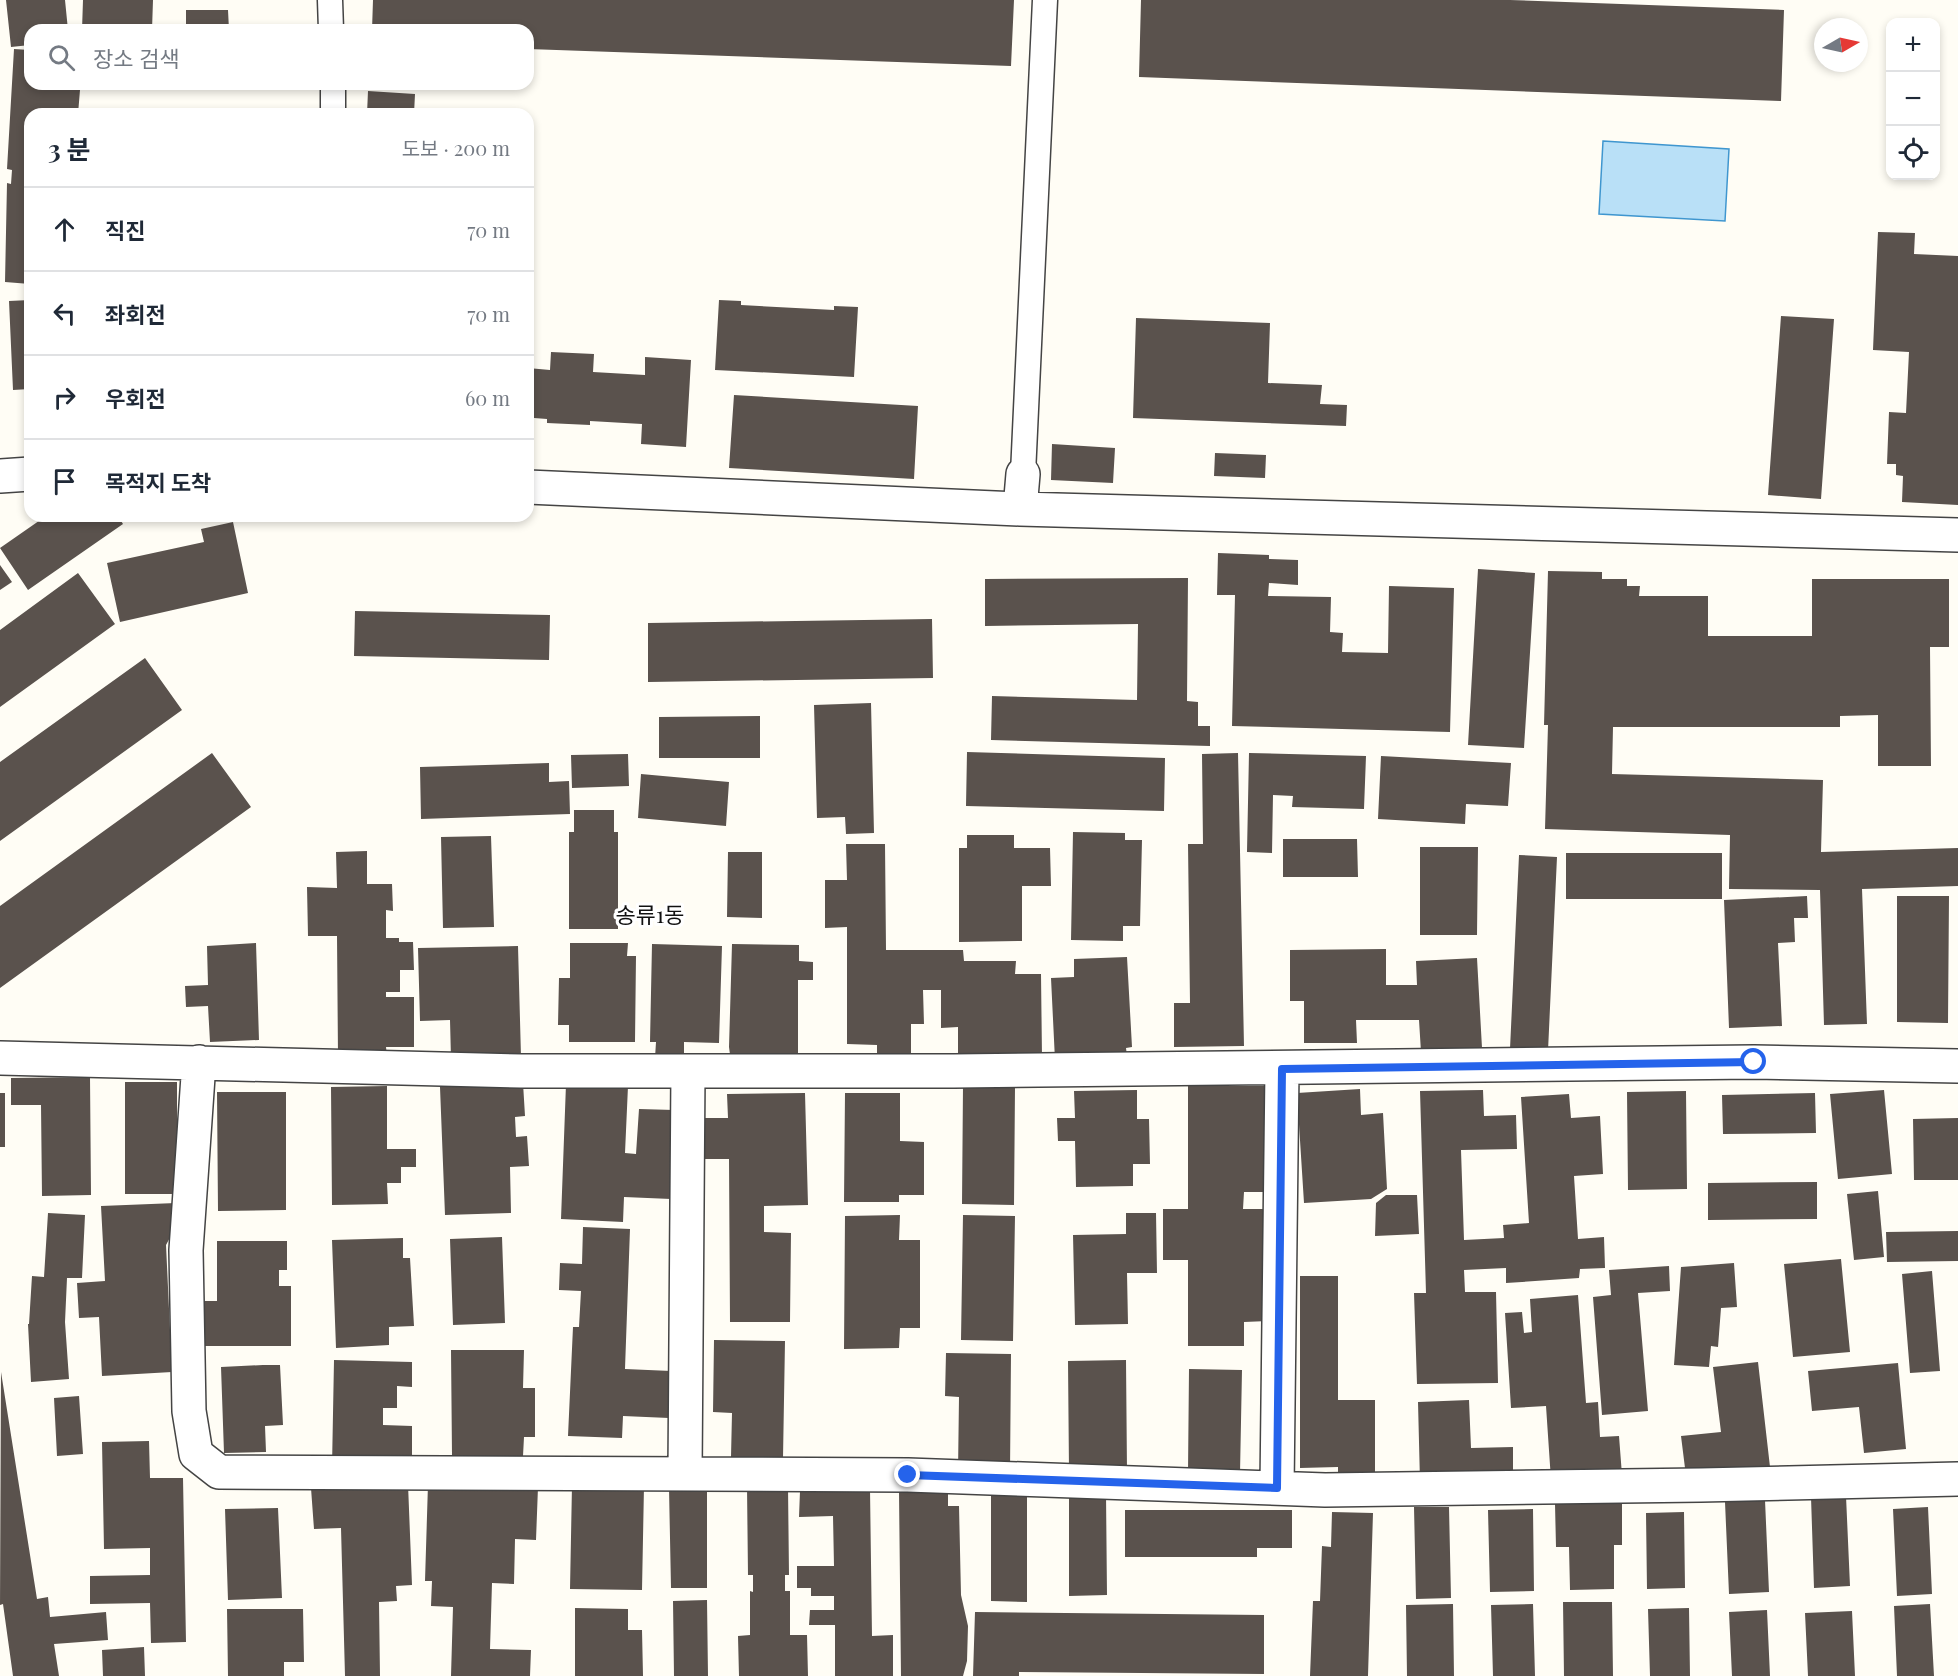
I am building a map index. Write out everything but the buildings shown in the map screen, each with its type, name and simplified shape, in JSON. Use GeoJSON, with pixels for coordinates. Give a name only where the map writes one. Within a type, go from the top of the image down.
{"type":"FeatureCollection","features":[{"type":"Feature","properties":{"kind":"street"},"geometry":{"type":"LineString","coordinates":[[0,476],[24,474]]}},
{"type":"Feature","properties":{"kind":"street"},"geometry":{"type":"LineString","coordinates":[[1020,509],[1023,474]]}},
{"type":"Feature","properties":{"kind":"street"},"geometry":{"type":"LineString","coordinates":[[534,487],[1020,509],[1958,535]]}},
{"type":"Feature","properties":{"kind":"street"},"geometry":{"type":"LineString","coordinates":[[0,1058],[521,1071],[1282,1069],[1754,1062],[1958,1066]]}},
{"type":"Feature","properties":{"kind":"street"},"geometry":{"type":"LineString","coordinates":[[199,1062],[186,1250],[189,1411],[196,1454],[219,1473],[908,1475],[1325,1490],[1958,1479]]}},
{"type":"Feature","properties":{"kind":"street"},"geometry":{"type":"LineString","coordinates":[[1277,1488],[1282,1069]]}},
{"type":"Feature","properties":{"kind":"street"},"geometry":{"type":"LineString","coordinates":[[685,1474],[688,1071]]}},
{"type":"Feature","properties":{"kind":"lane"},"geometry":{"type":"LineString","coordinates":[[330,0],[331,24]]}},
{"type":"Feature","properties":{"kind":"lane"},"geometry":{"type":"LineString","coordinates":[[1023,474],[1045,0]]}},
{"type":"Feature","properties":{"kind":"lane"},"geometry":{"type":"LineString","coordinates":[[333,90],[333,108]]}},
{"type":"Feature","properties":{"kind":"water"},"geometry":{"type":"Polygon","coordinates":[[[1603,141],[1729,149],[1725,221],[1599,214],[1603,141]]]}},
{"type":"Feature","properties":{"kind":"district","name":"송류1동"},"geometry":{"type":"Point","coordinates":[650,914]}},
{"type":"Feature","properties":{"kind":"route"},"geometry":{"type":"LineString","coordinates":[[908,1475],[1277,1488],[1282,1069],[1754,1062]]}}]}
